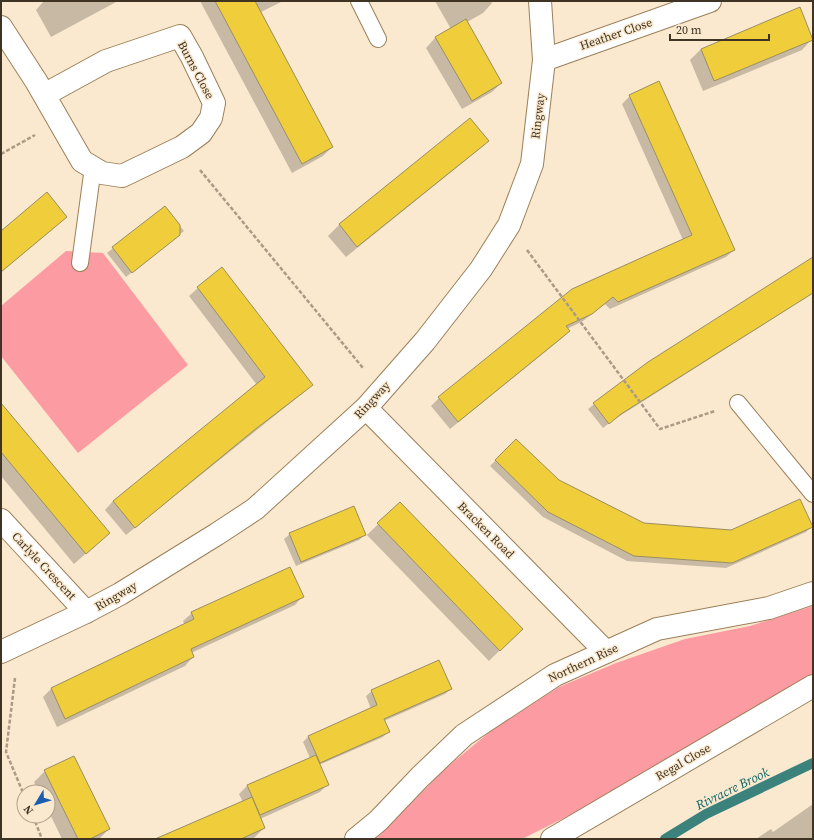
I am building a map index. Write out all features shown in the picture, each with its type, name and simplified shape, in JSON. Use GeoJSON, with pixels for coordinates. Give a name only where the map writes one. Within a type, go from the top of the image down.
{"type":"FeatureCollection","features":[{"type":"Feature","properties":{"kind":"street","name":"Ringway"},"geometry":{"type":"LineString","coordinates":[[10,648],[120,594],[218,534],[255,509],[366,408],[425,341],[471,281],[509,225],[532,164],[544,60],[540,1]]}},
{"type":"Feature","properties":{"kind":"street","name":"Heather Close"},"geometry":{"type":"LineString","coordinates":[[544,60],[710,1]]}},
{"type":"Feature","properties":{"kind":"street","name":"Burns Close"},"geometry":{"type":"LineString","coordinates":[[1,27],[44,94],[82,161],[102,173],[122,176],[182,148],[201,133],[211,118],[214,103],[180,36],[106,61],[44,94]]}},
{"type":"Feature","properties":{"kind":"street","name":"Bracken Road"},"geometry":{"type":"LineString","coordinates":[[366,408],[606,652]]}},
{"type":"Feature","properties":{"kind":"street","name":"Carlyle Crescent"},"geometry":{"type":"LineString","coordinates":[[1,520],[86,612]]}},
{"type":"Feature","properties":{"kind":"street","name":"Northern Rise"},"geometry":{"type":"LineString","coordinates":[[356,839],[378,821],[420,777],[464,735],[554,675],[657,629],[769,608],[813,593]]}},
{"type":"Feature","properties":{"kind":"street","name":"Regal Close"},"geometry":{"type":"LineString","coordinates":[[552,839],[813,686]]}},
{"type":"Feature","properties":{"kind":"lane"},"geometry":{"type":"LineString","coordinates":[[359,1],[378,39]]}},
{"type":"Feature","properties":{"kind":"lane"},"geometry":{"type":"LineString","coordinates":[[80,263],[93,167]]}},
{"type":"Feature","properties":{"kind":"lane"},"geometry":{"type":"LineString","coordinates":[[738,403],[813,494]]}},
{"type":"Feature","properties":{"kind":"path"},"geometry":{"type":"LineString","coordinates":[[1,154],[60,122]]}},
{"type":"Feature","properties":{"kind":"path"},"geometry":{"type":"LineString","coordinates":[[182,148],[381,390]]}},
{"type":"Feature","properties":{"kind":"path"},"geometry":{"type":"LineString","coordinates":[[509,225],[660,430],[738,403]]}},
{"type":"Feature","properties":{"kind":"path"},"geometry":{"type":"LineString","coordinates":[[10,648],[6,752],[19,784]]}},
{"type":"Feature","properties":{"kind":"path"},"geometry":{"type":"LineString","coordinates":[[1,754],[6,752]]}},
{"type":"Feature","properties":{"kind":"path"},"geometry":{"type":"LineString","coordinates":[[36,824],[42,839]]}},
{"type":"Feature","properties":{"kind":"shaded area"},"geometry":{"type":"Polygon","coordinates":[[[66,251],[103,253],[188,365],[78,453],[1,356],[1,306],[66,251]]]}},
{"type":"Feature","properties":{"kind":"shaded area"},"geometry":{"type":"Polygon","coordinates":[[[813,606],[813,673],[795,686],[576,812],[522,839],[376,839],[446,768],[497,726],[559,687],[616,663],[685,639],[750,626],[813,606]]]}},
{"type":"Feature","properties":{"kind":"building"},"geometry":{"type":"Polygon","coordinates":[[[215,1],[255,1],[333,147],[302,164],[215,1]]]}},
{"type":"Feature","properties":{"kind":"building"},"geometry":{"type":"Polygon","coordinates":[[[800,7],[813,40],[714,81],[701,49],[800,7]]]}},
{"type":"Feature","properties":{"kind":"building"},"geometry":{"type":"Polygon","coordinates":[[[466,19],[502,83],[472,101],[435,37],[466,19]]]}},
{"type":"Feature","properties":{"kind":"building"},"geometry":{"type":"Polygon","coordinates":[[[659,81],[735,250],[618,302],[613,297],[592,314],[566,326],[570,331],[458,422],[438,397],[572,289],[692,235],[629,95],[659,81]]]}},
{"type":"Feature","properties":{"kind":"building"},"geometry":{"type":"Polygon","coordinates":[[[470,118],[489,141],[357,247],[339,224],[470,118]]]}},
{"type":"Feature","properties":{"kind":"building"},"geometry":{"type":"Polygon","coordinates":[[[47,192],[67,217],[1,272],[1,231],[47,192]]]}},
{"type":"Feature","properties":{"kind":"building"},"geometry":{"type":"Polygon","coordinates":[[[165,206],[180,225],[180,235],[132,273],[112,247],[165,206]]]}},
{"type":"Feature","properties":{"kind":"building"},"geometry":{"type":"Polygon","coordinates":[[[813,257],[813,293],[621,414],[609,424],[593,403],[648,362],[813,257]]]}},
{"type":"Feature","properties":{"kind":"building"},"geometry":{"type":"Polygon","coordinates":[[[222,267],[313,385],[253,431],[135,528],[113,501],[265,377],[197,287],[222,267]]]}},
{"type":"Feature","properties":{"kind":"building"},"geometry":{"type":"Polygon","coordinates":[[[1,403],[110,533],[86,554],[1,452],[1,403]]]}},
{"type":"Feature","properties":{"kind":"building"},"geometry":{"type":"Polygon","coordinates":[[[516,439],[559,480],[644,523],[731,530],[800,499],[813,527],[732,563],[634,556],[548,512],[495,460],[516,439]]]}},
{"type":"Feature","properties":{"kind":"building"},"geometry":{"type":"Polygon","coordinates":[[[400,502],[523,629],[500,651],[377,523],[400,502]]]}},
{"type":"Feature","properties":{"kind":"building"},"geometry":{"type":"Polygon","coordinates":[[[354,506],[366,535],[301,562],[289,533],[354,506]]]}},
{"type":"Feature","properties":{"kind":"building"},"geometry":{"type":"Polygon","coordinates":[[[290,567],[304,597],[191,649],[194,657],[65,719],[51,688],[194,619],[191,612],[290,567]]]}},
{"type":"Feature","properties":{"kind":"building"},"geometry":{"type":"Polygon","coordinates":[[[439,660],[452,689],[384,719],[390,732],[320,763],[308,736],[377,705],[371,690],[439,660]]]}},
{"type":"Feature","properties":{"kind":"building"},"geometry":{"type":"Polygon","coordinates":[[[316,755],[329,785],[260,815],[247,785],[316,755]]]}},
{"type":"Feature","properties":{"kind":"building"},"geometry":{"type":"Polygon","coordinates":[[[74,756],[110,829],[90,839],[78,839],[56,794],[56,784],[51,784],[44,770],[74,756]]]}},
{"type":"Feature","properties":{"kind":"building"},"geometry":{"type":"Polygon","coordinates":[[[252,797],[265,828],[241,839],[155,839],[252,797]]]}},
{"type":"Feature","properties":{"kind":"waterway","name":"Rivracre Brook"},"geometry":{"type":"LineString","coordinates":[[665,839],[706,814],[813,763]]}}]}
